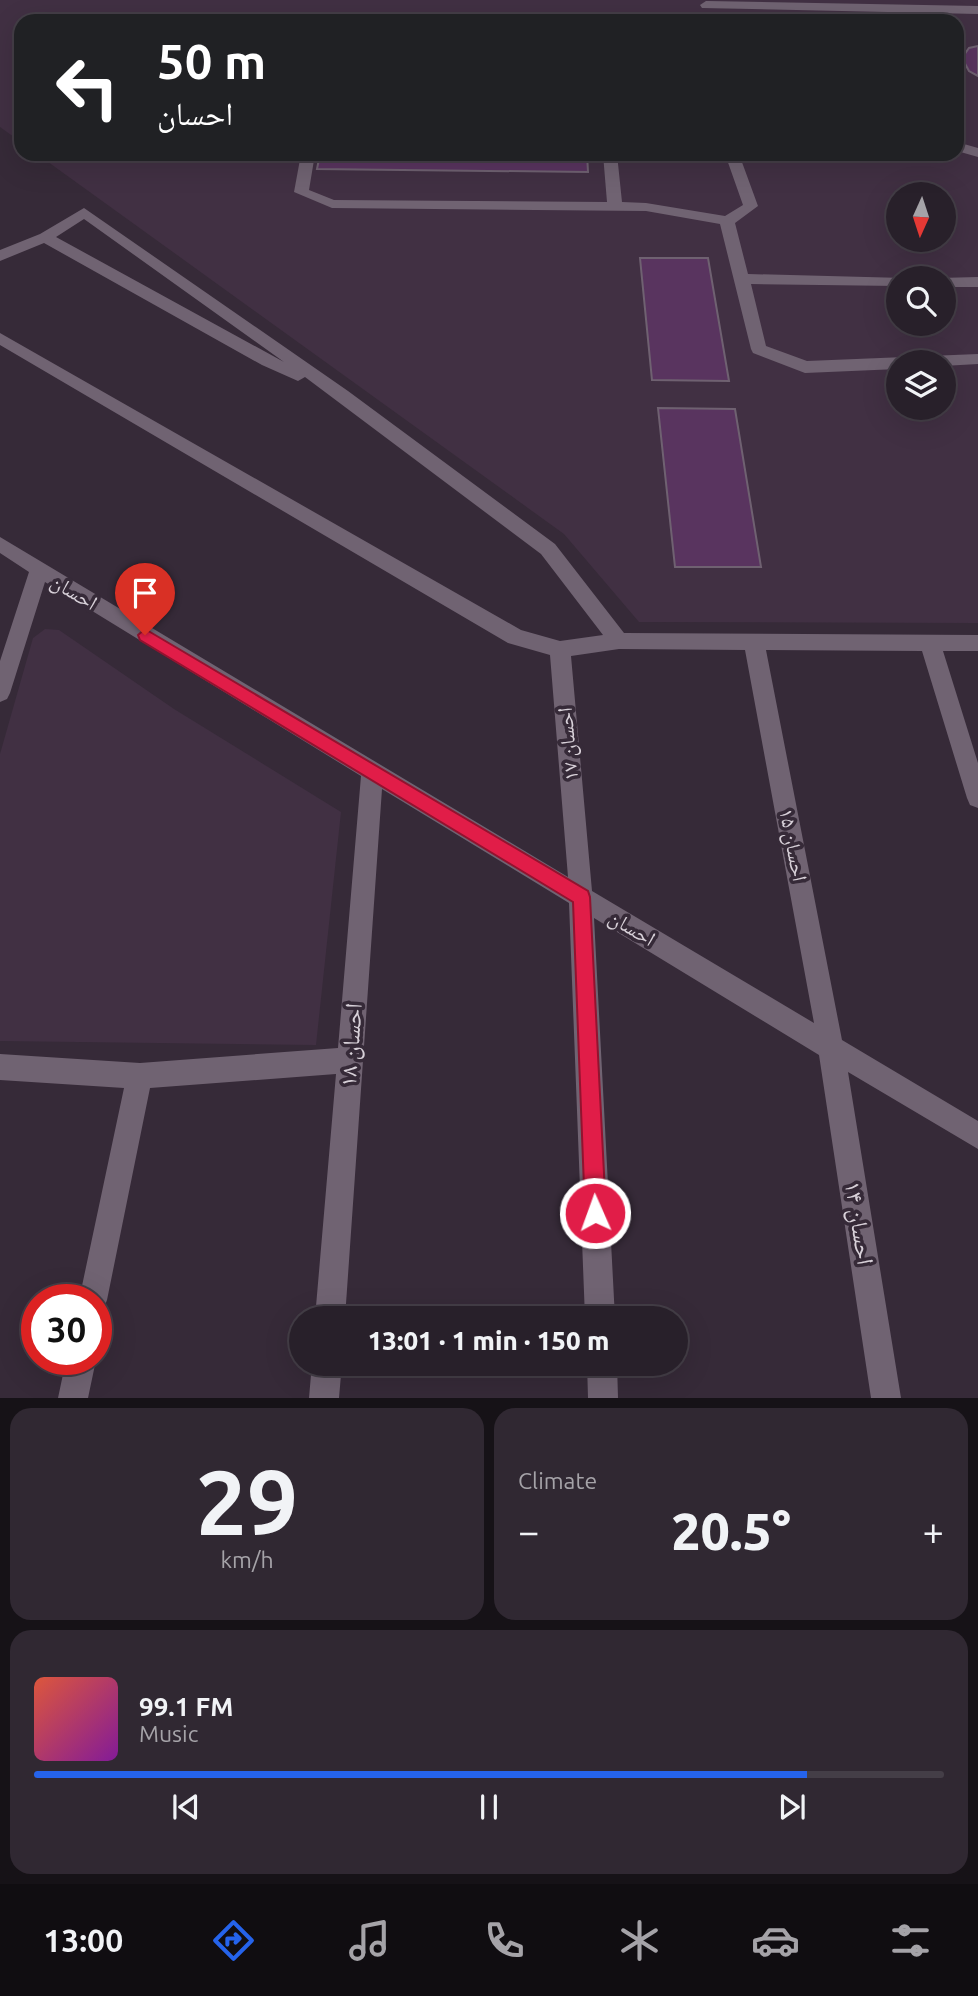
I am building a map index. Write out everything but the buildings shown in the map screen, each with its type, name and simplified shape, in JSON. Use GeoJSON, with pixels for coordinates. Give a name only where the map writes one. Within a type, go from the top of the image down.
{"type":"FeatureCollection","features":[{"type":"Feature","properties":{"kind":"street"},"geometry":{"type":"LineString","coordinates":[[705,3],[978,10]]}},
{"type":"Feature","properties":{"kind":"street"},"geometry":{"type":"LineString","coordinates":[[306,161],[301,192],[332,204],[646,207],[727,221],[751,206],[735,161]]}},
{"type":"Feature","properties":{"kind":"street"},"geometry":{"type":"LineString","coordinates":[[611,161],[615,207]]}},
{"type":"Feature","properties":{"kind":"street"},"geometry":{"type":"LineString","coordinates":[[0,256],[45,237],[84,212],[342,395],[548,549],[619,641]]}},
{"type":"Feature","properties":{"kind":"street"},"geometry":{"type":"LineString","coordinates":[[727,221],[760,349],[805,367],[886,364]]}},
{"type":"Feature","properties":{"kind":"street"},"geometry":{"type":"LineString","coordinates":[[45,237],[268,361],[342,395]]}},
{"type":"Feature","properties":{"kind":"street"},"geometry":{"type":"LineString","coordinates":[[740,279],[886,281]]}},
{"type":"Feature","properties":{"kind":"street"},"geometry":{"type":"LineString","coordinates":[[956,282],[978,282]]}},
{"type":"Feature","properties":{"kind":"street"},"geometry":{"type":"LineString","coordinates":[[0,338],[515,637],[560,649],[619,641],[978,643]]}},
{"type":"Feature","properties":{"kind":"street"},"geometry":{"type":"LineString","coordinates":[[956,358],[974,356]]}},
{"type":"Feature","properties":{"kind":"street","name":"احسان"},"geometry":{"type":"LineString","coordinates":[[0,544],[39,571],[978,1136]]}},
{"type":"Feature","properties":{"kind":"street"},"geometry":{"type":"LineString","coordinates":[[0,693],[39,571]]}},
{"type":"Feature","properties":{"kind":"street","name":"احسان ۱۵"},"geometry":{"type":"LineString","coordinates":[[754,643],[831,1048]]}},
{"type":"Feature","properties":{"kind":"street"},"geometry":{"type":"LineString","coordinates":[[930,643],[978,797]]}},
{"type":"Feature","properties":{"kind":"street","name":"احسان ۱۷"},"geometry":{"type":"LineString","coordinates":[[560,649],[581,897],[599,1306]]}},
{"type":"Feature","properties":{"kind":"street","name":"احسان ۱۸"},"geometry":{"type":"LineString","coordinates":[[331,1306],[372,771]]}},
{"type":"Feature","properties":{"kind":"street","name":"احسان ۱۴"},"geometry":{"type":"LineString","coordinates":[[831,1048],[886,1398]]}},
{"type":"Feature","properties":{"kind":"street"},"geometry":{"type":"LineString","coordinates":[[0,1067],[140,1076],[350,1060]]}},
{"type":"Feature","properties":{"kind":"street"},"geometry":{"type":"LineString","coordinates":[[96,1284],[140,1076]]}},
{"type":"Feature","properties":{"kind":"street"},"geometry":{"type":"LineString","coordinates":[[73,1398],[78,1375]]}},
{"type":"Feature","properties":{"kind":"street"},"geometry":{"type":"LineString","coordinates":[[324,1398],[326,1376]]}},
{"type":"Feature","properties":{"kind":"street"},"geometry":{"type":"LineString","coordinates":[[602,1376],[603,1398]]}},
{"type":"Feature","properties":{"kind":"shaded area"},"geometry":{"type":"Polygon","coordinates":[[[0,0],[978,0],[978,623],[639,622],[564,534],[47,161],[964,161],[964,14],[14,14],[14,137],[0,127],[0,0]]]}},
{"type":"Feature","properties":{"kind":"shaded area"},"geometry":{"type":"Polygon","coordinates":[[[45,629],[59,630],[174,709],[341,812],[316,1045],[0,1041],[0,754],[33,638],[45,629]]]}},
{"type":"Feature","properties":{"kind":"route"},"geometry":{"type":"LineString","coordinates":[[145,635],[581,897],[595,1213]]}}]}
